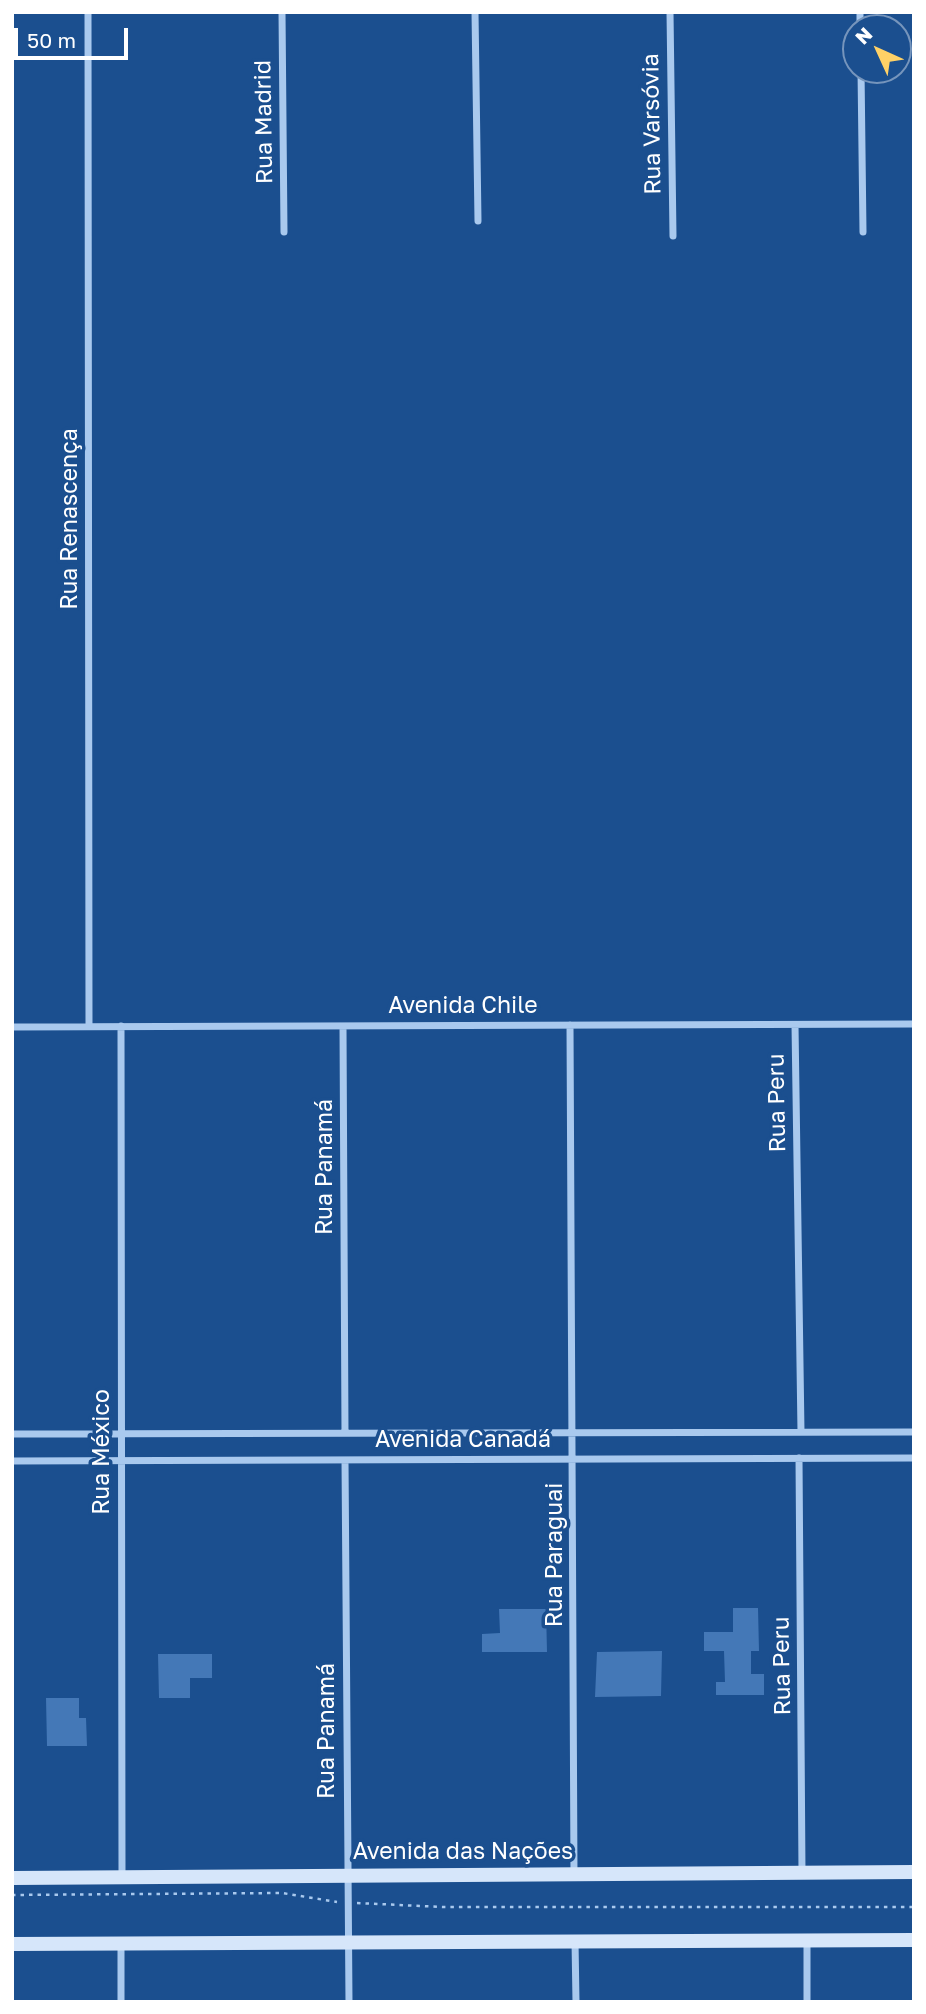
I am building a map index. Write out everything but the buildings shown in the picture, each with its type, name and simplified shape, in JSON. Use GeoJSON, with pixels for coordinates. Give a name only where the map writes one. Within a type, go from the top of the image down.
{"type":"FeatureCollection","features":[{"type":"Feature","properties":{"kind":"main road","name":"Avenida das Nações"},"geometry":{"type":"LineString","coordinates":[[12,1878],[914,1872]]}},
{"type":"Feature","properties":{"kind":"main road"},"geometry":{"type":"LineString","coordinates":[[12,1944],[914,1940]]}},
{"type":"Feature","properties":{"kind":"street","name":"Rua Renascença"},"geometry":{"type":"LineString","coordinates":[[88,12],[89,1027]]}},
{"type":"Feature","properties":{"kind":"street","name":"Rua Madrid"},"geometry":{"type":"LineString","coordinates":[[282,12],[284,232]]}},
{"type":"Feature","properties":{"kind":"street"},"geometry":{"type":"LineString","coordinates":[[475,12],[478,221]]}},
{"type":"Feature","properties":{"kind":"street","name":"Rua Varsóvia"},"geometry":{"type":"LineString","coordinates":[[670,12],[673,236]]}},
{"type":"Feature","properties":{"kind":"street"},"geometry":{"type":"LineString","coordinates":[[861,84],[863,232]]}},
{"type":"Feature","properties":{"kind":"street","name":"Avenida Chile"},"geometry":{"type":"LineString","coordinates":[[12,1027],[914,1024]]}},
{"type":"Feature","properties":{"kind":"street","name":"Rua Paraguai"},"geometry":{"type":"LineString","coordinates":[[570,1025],[574,1874]]}},
{"type":"Feature","properties":{"kind":"street","name":"Rua Peru"},"geometry":{"type":"LineString","coordinates":[[795,1025],[801,1432]]}},
{"type":"Feature","properties":{"kind":"street","name":"Rua México"},"geometry":{"type":"LineString","coordinates":[[121,1026],[122,1877]]}},
{"type":"Feature","properties":{"kind":"street","name":"Rua Panamá"},"geometry":{"type":"LineString","coordinates":[[343,1026],[345,1433]]}},
{"type":"Feature","properties":{"kind":"street","name":"Avenida Canadá"},"geometry":{"type":"LineString","coordinates":[[12,1434],[914,1432]]}},
{"type":"Feature","properties":{"kind":"street","name":"Rua Peru"},"geometry":{"type":"LineString","coordinates":[[799,1458],[802,1873]]}},
{"type":"Feature","properties":{"kind":"street","name":"Avenida Canadá"},"geometry":{"type":"LineString","coordinates":[[12,1461],[914,1458]]}},
{"type":"Feature","properties":{"kind":"street","name":"Rua Panamá"},"geometry":{"type":"LineString","coordinates":[[345,1460],[349,2002]]}},
{"type":"Feature","properties":{"kind":"street"},"geometry":{"type":"LineString","coordinates":[[807,1940],[807,2002]]}},
{"type":"Feature","properties":{"kind":"street"},"geometry":{"type":"LineString","coordinates":[[575,1941],[576,2002]]}},
{"type":"Feature","properties":{"kind":"street"},"geometry":{"type":"LineString","coordinates":[[121,1943],[121,2002]]}},
{"type":"Feature","properties":{"kind":"path"},"geometry":{"type":"LineString","coordinates":[[12,1895],[282,1893],[348,1903],[442,1907],[914,1907]]}}]}
